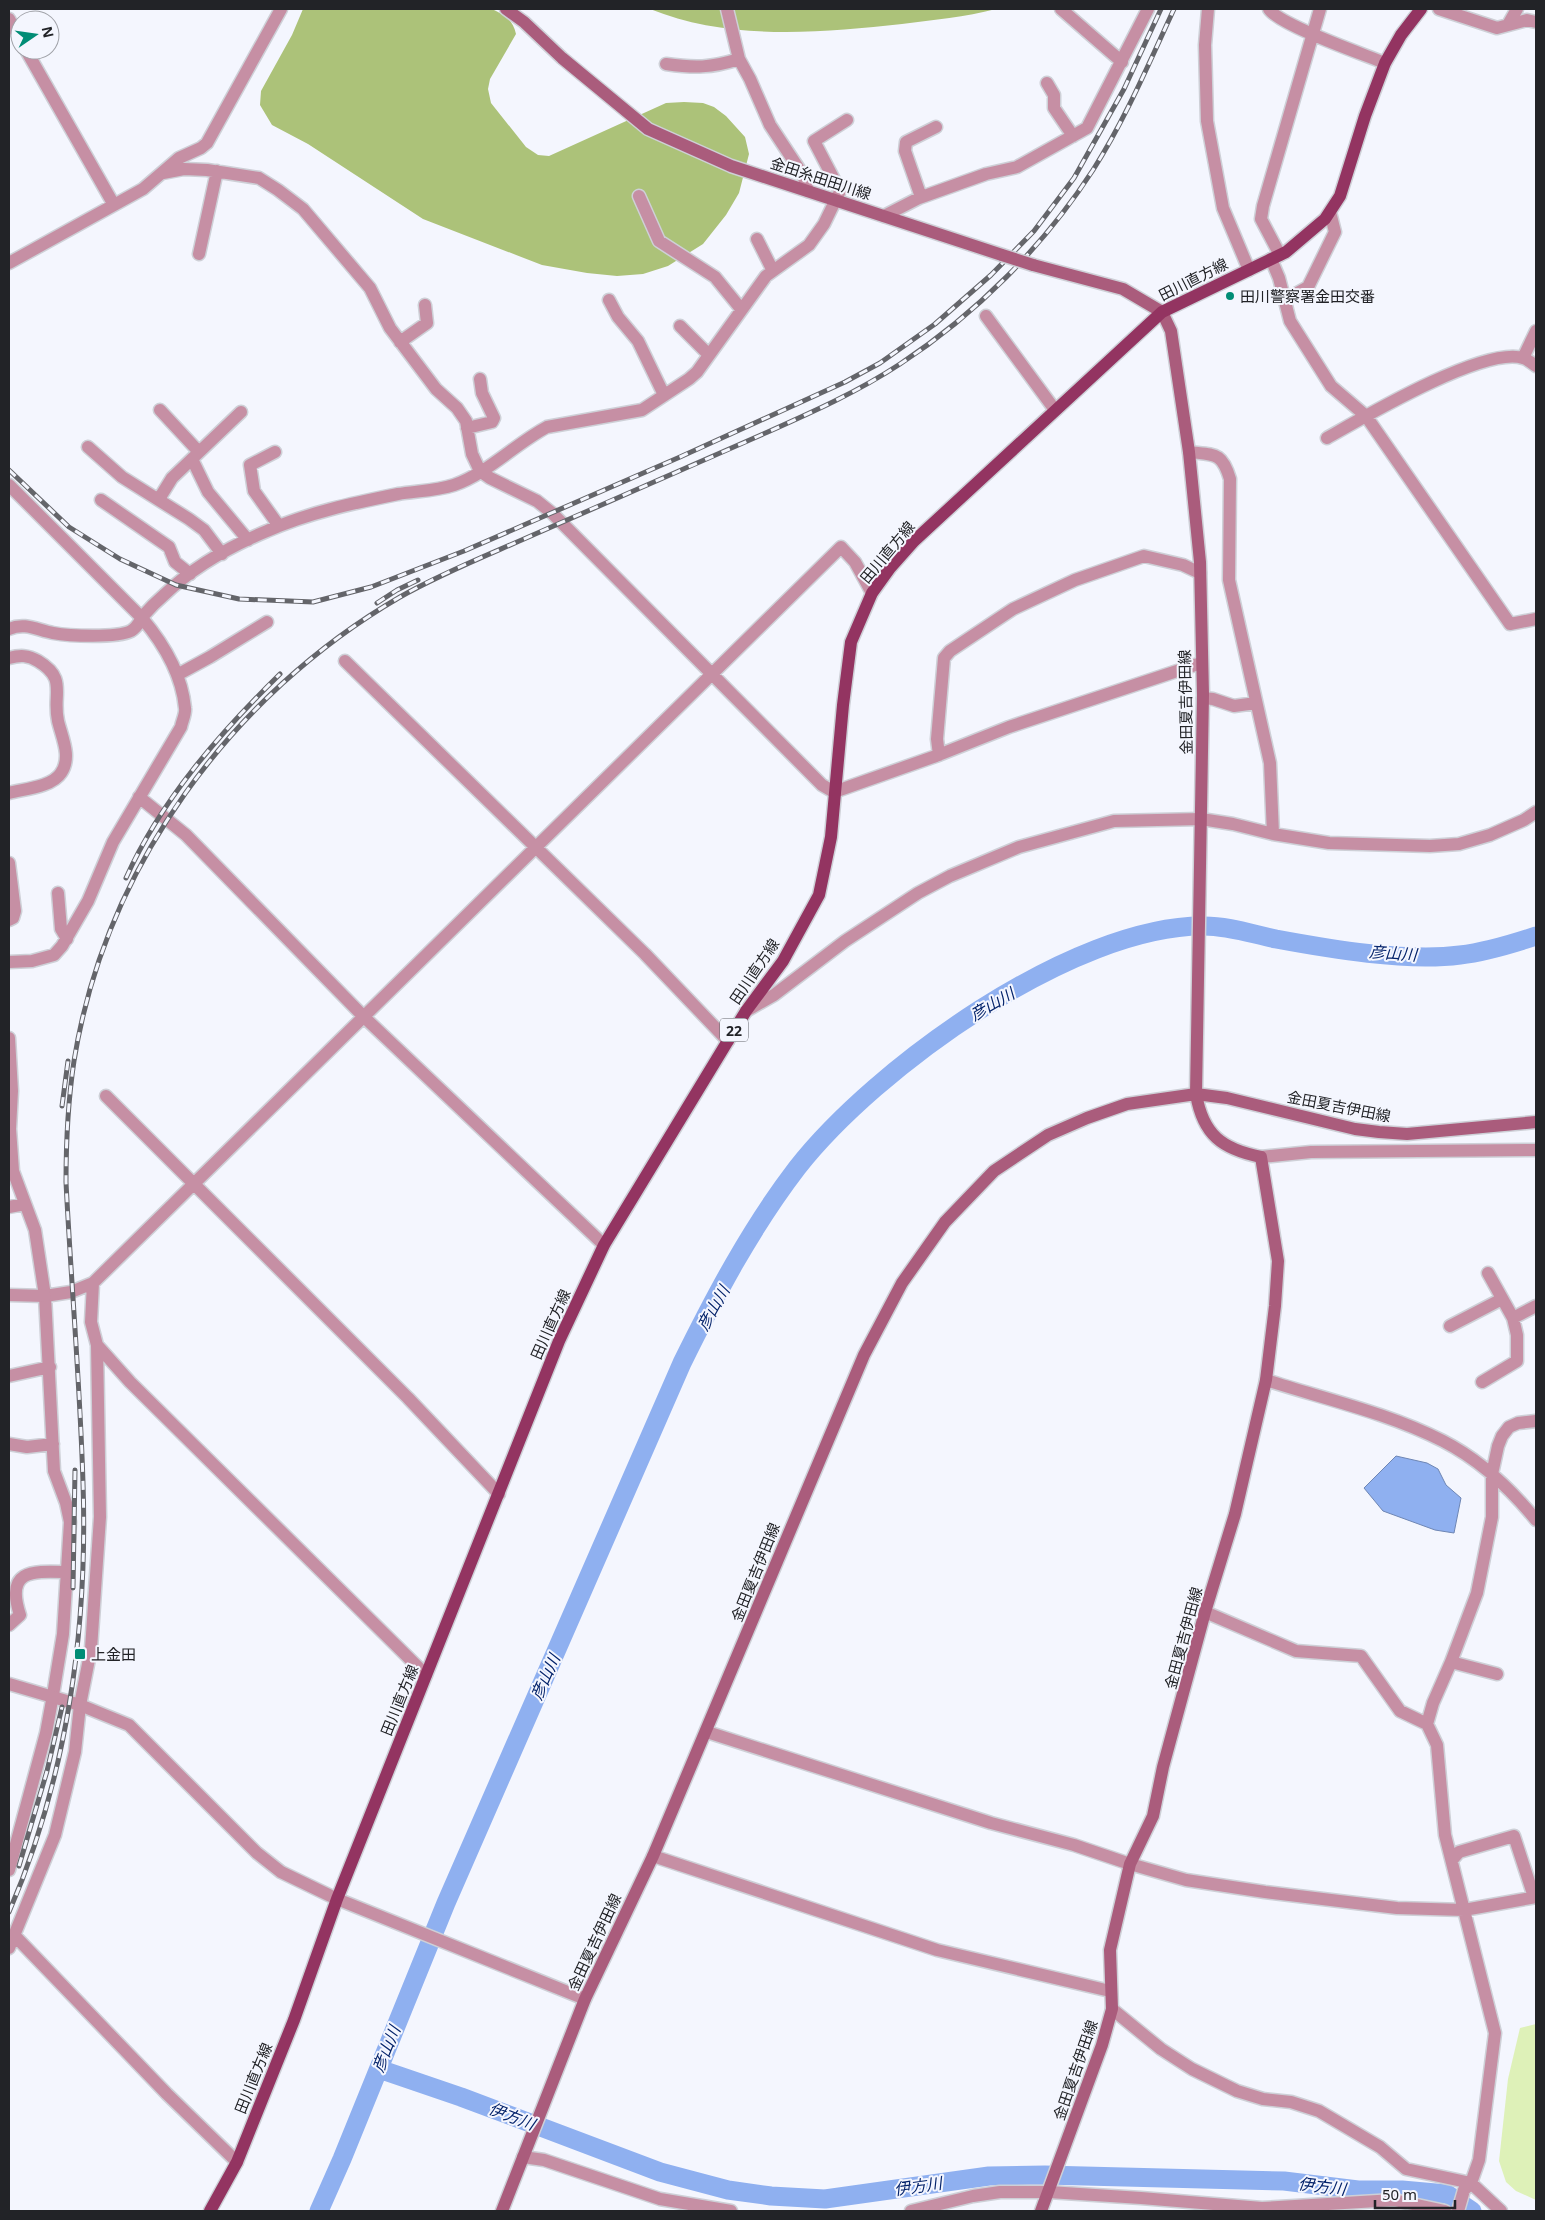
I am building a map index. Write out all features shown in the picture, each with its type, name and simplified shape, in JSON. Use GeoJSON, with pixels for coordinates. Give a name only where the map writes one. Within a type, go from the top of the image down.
{"type":"FeatureCollection","features":[{"type":"Feature","properties":{"kind":"main road","name":"金田糸田田川線"},"geometry":{"type":"LineString","coordinates":[[506,9],[524,22],[562,58],[648,129],[731,166],[1002,256],[1123,289],[1162,312]]}},
{"type":"Feature","properties":{"kind":"main road","name":"田川直方線"},"geometry":{"type":"LineString","coordinates":[[210,2211],[237,2162],[294,2020],[337,1899],[559,1341],[604,1244],[746,1011],[783,960],[819,895],[831,836],[834,792],[851,642],[872,593],[890,568],[914,541],[1162,312],[1286,252],[1325,219],[1340,196],[1365,116],[1385,63],[1401,35],[1421,9]]}},
{"type":"Feature","properties":{"kind":"main road","name":"金田夏吉伊田線"},"geometry":{"type":"LineString","coordinates":[[1041,2211],[1102,2045],[1112,2009],[1110,1950],[1130,1864],[1153,1816],[1163,1767],[1205,1612],[1235,1514],[1266,1380],[1275,1306],[1278,1261],[1275,1232],[1267,1202],[1261,1157],[1241,1153],[1222,1144],[1208,1129],[1199,1113],[1196,1094],[1203,698],[1200,573],[1188,452],[1170,331],[1162,312]]}},
{"type":"Feature","properties":{"kind":"main road","name":"金田夏吉伊田線"},"geometry":{"type":"LineString","coordinates":[[502,2211],[585,1999],[654,1856],[864,1355],[902,1283],[945,1222],[994,1171],[1048,1135],[1087,1118],[1127,1104],[1196,1094],[1227,1098],[1355,1129],[1407,1134],[1536,1122]]}},
{"type":"Feature","properties":{"kind":"street"},"geometry":{"type":"LineString","coordinates":[[9,263],[143,189],[179,158],[201,148],[207,143],[280,9]]}},
{"type":"Feature","properties":{"kind":"street"},"geometry":{"type":"LineString","coordinates":[[727,9],[738,59],[750,79],[770,125],[803,175],[808,191]]}},
{"type":"Feature","properties":{"kind":"street"},"geometry":{"type":"LineString","coordinates":[[1061,9],[1122,62]]}},
{"type":"Feature","properties":{"kind":"street"},"geometry":{"type":"LineString","coordinates":[[884,216],[921,197],[986,174],[1017,167],[1088,128],[1148,9]]}},
{"type":"Feature","properties":{"kind":"street"},"geometry":{"type":"LineString","coordinates":[[1208,9],[1205,45],[1207,121],[1223,208],[1249,270]]}},
{"type":"Feature","properties":{"kind":"street"},"geometry":{"type":"LineString","coordinates":[[1269,9],[1290,25],[1385,63]]}},
{"type":"Feature","properties":{"kind":"street"},"geometry":{"type":"LineString","coordinates":[[1320,9],[1263,206],[1261,219],[1276,257],[1279,278],[1290,321],[1331,386],[1366,416],[1510,624],[1536,619]]}},
{"type":"Feature","properties":{"kind":"street"},"geometry":{"type":"LineString","coordinates":[[1439,9],[1497,28],[1506,26],[1517,9]]}},
{"type":"Feature","properties":{"kind":"street"},"geometry":{"type":"LineString","coordinates":[[1509,23],[1527,20],[1536,22]]}},
{"type":"Feature","properties":{"kind":"street"},"geometry":{"type":"LineString","coordinates":[[666,64],[686,67],[716,66],[738,59]]}},
{"type":"Feature","properties":{"kind":"street"},"geometry":{"type":"LineString","coordinates":[[32,60],[114,205]]}},
{"type":"Feature","properties":{"kind":"street"},"geometry":{"type":"LineString","coordinates":[[1047,83],[1054,95],[1054,108],[1073,136]]}},
{"type":"Feature","properties":{"kind":"street"},"geometry":{"type":"LineString","coordinates":[[9,629],[16,626],[25,626],[51,633],[86,636],[131,631],[165,594],[190,574],[222,554],[279,526],[323,512],[365,502],[453,485],[480,471],[547,427],[560,423],[636,411],[664,395],[690,379],[710,355],[766,276],[810,245],[824,224],[840,191],[814,141],[847,120]]}},
{"type":"Feature","properties":{"kind":"street"},"geometry":{"type":"LineString","coordinates":[[921,197],[905,151],[906,142],[936,127]]}},
{"type":"Feature","properties":{"kind":"street"},"geometry":{"type":"LineString","coordinates":[[163,173],[184,169],[258,178],[303,209],[370,288],[390,328],[436,389],[458,408],[466,421],[472,454],[480,471],[490,478],[537,501],[552,513],[822,785],[834,792],[939,755],[1009,727],[1201,663]]}},
{"type":"Feature","properties":{"kind":"street"},"geometry":{"type":"LineString","coordinates":[[199,254],[217,172]]}},
{"type":"Feature","properties":{"kind":"street"},"geometry":{"type":"LineString","coordinates":[[639,196],[659,240],[715,277],[741,309]]}},
{"type":"Feature","properties":{"kind":"street"},"geometry":{"type":"LineString","coordinates":[[1285,300],[1308,287],[1335,232],[1330,212]]}},
{"type":"Feature","properties":{"kind":"street"},"geometry":{"type":"LineString","coordinates":[[757,239],[773,271]]}},
{"type":"Feature","properties":{"kind":"street"},"geometry":{"type":"LineString","coordinates":[[610,300],[618,318],[638,341],[664,395]]}},
{"type":"Feature","properties":{"kind":"street"},"geometry":{"type":"LineString","coordinates":[[400,342],[427,322],[425,305]]}},
{"type":"Feature","properties":{"kind":"street"},"geometry":{"type":"LineString","coordinates":[[986,316],[1056,410]]}},
{"type":"Feature","properties":{"kind":"street"},"geometry":{"type":"LineString","coordinates":[[680,326],[710,355]]}},
{"type":"Feature","properties":{"kind":"street"},"geometry":{"type":"LineString","coordinates":[[1523,358],[1536,331]]}},
{"type":"Feature","properties":{"kind":"street"},"geometry":{"type":"LineString","coordinates":[[1327,438],[1366,416],[1454,372],[1486,362],[1523,358],[1536,366]]}},
{"type":"Feature","properties":{"kind":"street"},"geometry":{"type":"LineString","coordinates":[[467,428],[492,422],[494,418],[482,393],[480,379]]}},
{"type":"Feature","properties":{"kind":"street"},"geometry":{"type":"LineString","coordinates":[[160,410],[196,455],[208,492],[248,540]]}},
{"type":"Feature","properties":{"kind":"street"},"geometry":{"type":"LineString","coordinates":[[159,500],[172,478],[241,412]]}},
{"type":"Feature","properties":{"kind":"street"},"geometry":{"type":"LineString","coordinates":[[88,447],[122,477],[204,530],[222,554]]}},
{"type":"Feature","properties":{"kind":"street"},"geometry":{"type":"LineString","coordinates":[[275,452],[250,465],[254,491],[279,526]]}},
{"type":"Feature","properties":{"kind":"street"},"geometry":{"type":"LineString","coordinates":[[1188,452],[1218,457],[1226,464],[1230,479],[1228,580],[1270,763],[1273,834]]}},
{"type":"Feature","properties":{"kind":"street"},"geometry":{"type":"LineString","coordinates":[[9,485],[153,631],[177,674],[186,710],[181,727],[113,842],[88,901],[67,939],[54,955],[32,961],[9,962]]}},
{"type":"Feature","properties":{"kind":"street"},"geometry":{"type":"LineString","coordinates":[[101,500],[169,547],[175,562],[190,574]]}},
{"type":"Feature","properties":{"kind":"street"},"geometry":{"type":"LineString","coordinates":[[9,1294],[45,1296],[71,1292],[93,1283],[841,547],[855,562],[872,593]]}},
{"type":"Feature","properties":{"kind":"street"},"geometry":{"type":"LineString","coordinates":[[939,755],[937,740],[944,658],[950,651],[1013,609],[1070,582],[1144,556],[1183,565],[1200,573]]}},
{"type":"Feature","properties":{"kind":"street"},"geometry":{"type":"LineString","coordinates":[[177,674],[210,657],[267,622]]}},
{"type":"Feature","properties":{"kind":"street"},"geometry":{"type":"LineString","coordinates":[[9,658],[20,655],[35,660],[51,669],[57,681],[58,719],[65,747],[66,763],[61,774],[52,782],[9,793]]}},
{"type":"Feature","properties":{"kind":"street"},"geometry":{"type":"LineString","coordinates":[[345,661],[645,954],[728,1041]]}},
{"type":"Feature","properties":{"kind":"street"},"geometry":{"type":"LineString","coordinates":[[1203,698],[1213,699],[1234,706],[1256,703]]}},
{"type":"Feature","properties":{"kind":"street"},"geometry":{"type":"LineString","coordinates":[[139,797],[186,835],[364,1017],[604,1244]]}},
{"type":"Feature","properties":{"kind":"street"},"geometry":{"type":"LineString","coordinates":[[746,1011],[774,995],[845,941],[918,893],[950,876],[1019,847],[1114,821],[1200,825],[1233,824],[1273,834],[1329,843],[1430,846],[1459,844],[1490,835],[1524,820],[1536,812]]}},
{"type":"Feature","properties":{"kind":"street"},"geometry":{"type":"LineString","coordinates":[[9,862],[14,911],[13,918],[9,920]]}},
{"type":"Feature","properties":{"kind":"street"},"geometry":{"type":"LineString","coordinates":[[58,893],[61,929],[67,939]]}},
{"type":"Feature","properties":{"kind":"street"},"geometry":{"type":"LineString","coordinates":[[9,1038],[12,1091],[10,1147],[13,1171],[35,1230],[45,1296],[54,1471],[66,1503],[70,1522],[63,1634],[53,1695],[46,1733],[9,1870]]}},
{"type":"Feature","properties":{"kind":"street"},"geometry":{"type":"LineString","coordinates":[[106,1096],[408,1398],[499,1494]]}},
{"type":"Feature","properties":{"kind":"street"},"geometry":{"type":"LineString","coordinates":[[1261,1157],[1311,1152],[1536,1150]]}},
{"type":"Feature","properties":{"kind":"street"},"geometry":{"type":"LineString","coordinates":[[9,1207],[25,1204]]}},
{"type":"Feature","properties":{"kind":"street"},"geometry":{"type":"LineString","coordinates":[[1482,1382],[1517,1361],[1517,1335],[1513,1318],[1488,1273]]}},
{"type":"Feature","properties":{"kind":"street"},"geometry":{"type":"LineString","coordinates":[[9,1948],[16,1936],[55,1835],[75,1752],[80,1704],[91,1650],[100,1517],[97,1345],[91,1322],[93,1283]]}},
{"type":"Feature","properties":{"kind":"street"},"geometry":{"type":"LineString","coordinates":[[1450,1326],[1502,1299]]}},
{"type":"Feature","properties":{"kind":"street"},"geometry":{"type":"LineString","coordinates":[[1513,1318],[1536,1306]]}},
{"type":"Feature","properties":{"kind":"street"},"geometry":{"type":"LineString","coordinates":[[97,1345],[130,1382],[426,1675]]}},
{"type":"Feature","properties":{"kind":"street"},"geometry":{"type":"LineString","coordinates":[[9,1376],[50,1367]]}},
{"type":"Feature","properties":{"kind":"street"},"geometry":{"type":"LineString","coordinates":[[1266,1380],[1416,1429],[1445,1442],[1492,1474],[1513,1492],[1536,1520]]}},
{"type":"Feature","properties":{"kind":"street"},"geometry":{"type":"LineString","coordinates":[[1427,1724],[1432,1703],[1451,1662],[1477,1593],[1492,1516],[1492,1474],[1502,1436],[1509,1428],[1518,1423],[1536,1421]]}},
{"type":"Feature","properties":{"kind":"street"},"geometry":{"type":"LineString","coordinates":[[9,1444],[27,1447],[53,1444]]}},
{"type":"Feature","properties":{"kind":"street"},"geometry":{"type":"LineString","coordinates":[[9,1625],[20,1615],[16,1595],[18,1582],[26,1575],[36,1571],[67,1572]]}},
{"type":"Feature","properties":{"kind":"street"},"geometry":{"type":"LineString","coordinates":[[1205,1612],[1296,1651],[1361,1656],[1400,1711],[1427,1724],[1437,1745],[1446,1835],[1494,2025],[1495,2042],[1479,2160],[1458,2211]]}},
{"type":"Feature","properties":{"kind":"street"},"geometry":{"type":"LineString","coordinates":[[1451,1662],[1496,1674]]}},
{"type":"Feature","properties":{"kind":"street"},"geometry":{"type":"LineString","coordinates":[[9,1684],[80,1704],[129,1726],[257,1853],[281,1872],[337,1899],[585,1999]]}},
{"type":"Feature","properties":{"kind":"street"},"geometry":{"type":"LineString","coordinates":[[707,1732],[974,1818],[1074,1845],[1186,1880],[1265,1892],[1397,1908],[1464,1910],[1535,1897],[1514,1836],[1459,1852],[1452,1860]]}},
{"type":"Feature","properties":{"kind":"street"},"geometry":{"type":"LineString","coordinates":[[654,1856],[937,1950],[1110,1991]]}},
{"type":"Feature","properties":{"kind":"street"},"geometry":{"type":"LineString","coordinates":[[16,1936],[167,2094],[237,2162]]}},
{"type":"Feature","properties":{"kind":"street"},"geometry":{"type":"LineString","coordinates":[[1112,2009],[1161,2049],[1199,2073],[1237,2091],[1264,2099],[1291,2102],[1319,2110],[1380,2146],[1406,2169],[1468,2186],[1501,2211]]}},
{"type":"Feature","properties":{"kind":"street"},"geometry":{"type":"LineString","coordinates":[[525,2153],[660,2199],[731,2211]]}},
{"type":"Feature","properties":{"kind":"street"},"geometry":{"type":"LineString","coordinates":[[911,2211],[973,2196],[1000,2192],[1049,2190],[1262,2208],[1394,2200],[1445,2211]]}},
{"type":"Feature","properties":{"kind":"green space"},"geometry":{"type":"Polygon","coordinates":[[[303,9],[492,9],[508,18],[516,34],[490,79],[488,89],[491,103],[526,147],[538,155],[549,156],[666,103],[703,103],[714,107],[726,116],[745,137],[749,154],[739,193],[726,215],[703,244],[668,266],[643,274],[617,276],[542,265],[423,219],[308,144],[272,125],[260,105],[261,91],[292,35],[303,9]]]}},
{"type":"Feature","properties":{"kind":"green space"},"geometry":{"type":"Polygon","coordinates":[[[650,9],[996,9],[902,24],[807,32],[774,32],[711,26],[680,19],[650,9]]]}},
{"type":"Feature","properties":{"kind":"green space"},"geometry":{"type":"Polygon","coordinates":[[[1536,2024],[1536,2200],[1516,2191],[1506,2182],[1499,2161],[1508,2079],[1520,2028],[1536,2024]]]}},
{"type":"Feature","properties":{"kind":"water"},"geometry":{"type":"Polygon","coordinates":[[[1396,1456],[1427,1463],[1438,1469],[1446,1485],[1461,1498],[1454,1533],[1435,1530],[1383,1511],[1364,1488],[1396,1456]]]}},
{"type":"Feature","properties":{"kind":"waterway","name":"彦山川"},"geometry":{"type":"LineString","coordinates":[[319,2211],[446,1903],[682,1363],[707,1313],[764,1214],[797,1168],[832,1129],[875,1088],[926,1047],[981,1009],[1038,976],[1096,949],[1152,932],[1213,926],[1344,950],[1416,957],[1470,954],[1536,936]]}},
{"type":"Feature","properties":{"kind":"waterway","name":"伊方川"},"geometry":{"type":"LineString","coordinates":[[379,2069],[461,2097],[660,2172],[728,2190],[771,2196],[825,2199],[989,2176],[1045,2175],[1284,2181],[1358,2190],[1402,2190],[1447,2194],[1472,2211]]}},
{"type":"Feature","properties":{"kind":"railway"},"geometry":{"type":"LineString","coordinates":[[9,470],[69,527],[120,559],[176,585],[239,599],[313,602],[371,587],[464,551],[680,457],[845,382],[880,363],[935,324],[991,275],[1034,231],[1074,178],[1124,89],[1161,9]]}},
{"type":"Feature","properties":{"kind":"railway"},"geometry":{"type":"LineString","coordinates":[[9,1912],[29,1861],[46,1809],[59,1756],[70,1702],[82,1593],[84,1538],[82,1445],[66,1182],[66,1151],[72,1076],[90,990],[114,921],[146,855],[185,793],[231,736],[282,684],[339,637],[400,597],[449,572],[761,435],[849,394],[900,364],[955,323],[981,301],[1030,252],[1052,226],[1093,170],[1116,131],[1174,9]]}},
{"type":"Feature","properties":{"kind":"railway"},"geometry":{"type":"LineString","coordinates":[[377,603],[397,590],[418,580]]}},
{"type":"Feature","properties":{"kind":"railway"},"geometry":{"type":"LineString","coordinates":[[126,878],[156,822],[193,769],[235,720],[280,674]]}},
{"type":"Feature","properties":{"kind":"railway"},"geometry":{"type":"LineString","coordinates":[[62,1106],[68,1061]]}},
{"type":"Feature","properties":{"kind":"railway"},"geometry":{"type":"LineString","coordinates":[[73,1588],[75,1470]]}},
{"type":"Feature","properties":{"kind":"railway"},"geometry":{"type":"LineString","coordinates":[[19,1866],[47,1771],[62,1707]]}},
{"type":"Feature","properties":{"kind":"place","name":"田川警察署金田交番"},"geometry":{"type":"Point","coordinates":[1230,296]}},
{"type":"Feature","properties":{"kind":"place","name":"上金田"},"geometry":{"type":"Point","coordinates":[80,1654]}}]}
